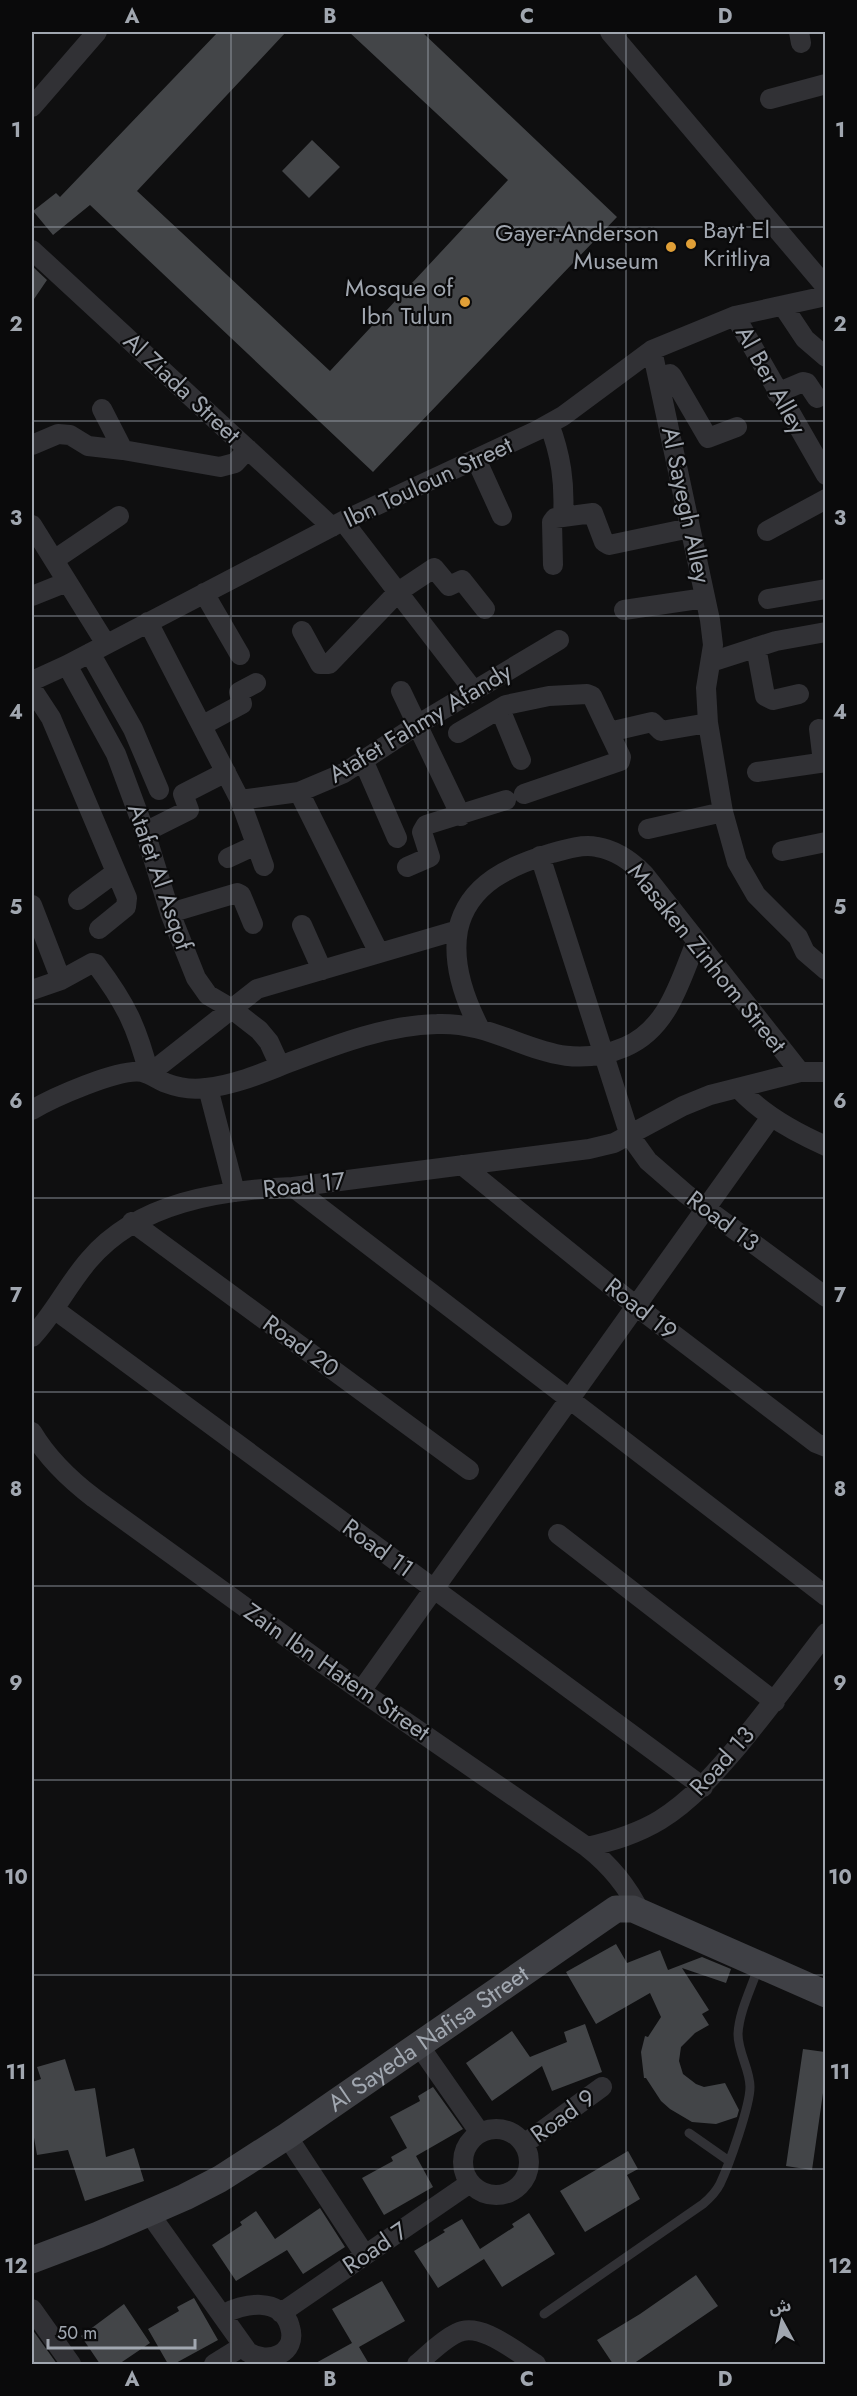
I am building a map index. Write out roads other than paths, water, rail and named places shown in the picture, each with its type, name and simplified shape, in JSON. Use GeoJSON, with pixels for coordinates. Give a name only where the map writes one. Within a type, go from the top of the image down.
{"type":"FeatureCollection","features":[{"type":"Feature","properties":{"kind":"street"},"geometry":{"type":"LineString","coordinates":[[610,32],[825,287]]}},
{"type":"Feature","properties":{"kind":"street"},"geometry":{"type":"LineString","coordinates":[[32,107],[88,34]]}},
{"type":"Feature","properties":{"kind":"street"},"geometry":{"type":"LineString","coordinates":[[770,99],[825,84]]}},
{"type":"Feature","properties":{"kind":"street","name":"Al Ziada Street"},"geometry":{"type":"LineString","coordinates":[[32,250],[248,449],[337,524],[398,592],[474,691]]}},
{"type":"Feature","properties":{"kind":"street","name":"Ibn Touloun Street"},"geometry":{"type":"LineString","coordinates":[[32,681],[337,524],[549,424],[652,350],[735,316],[825,296]]}},
{"type":"Feature","properties":{"kind":"street"},"geometry":{"type":"LineString","coordinates":[[783,306],[805,339],[825,357]]}},
{"type":"Feature","properties":{"kind":"street","name":"Al Ber Alley"},"geometry":{"type":"LineString","coordinates":[[735,316],[825,476]]}},
{"type":"Feature","properties":{"kind":"street","name":"Al Sayegh Alley"},"geometry":{"type":"LineString","coordinates":[[652,350],[705,597],[713,645],[706,688],[708,723],[723,812],[737,862],[756,896],[798,937],[805,952],[825,970]]}},
{"type":"Feature","properties":{"kind":"street"},"geometry":{"type":"LineString","coordinates":[[658,378],[670,374],[672,376],[708,438],[737,427]]}},
{"type":"Feature","properties":{"kind":"street"},"geometry":{"type":"LineString","coordinates":[[777,393],[804,382],[817,398]]}},
{"type":"Feature","properties":{"kind":"street"},"geometry":{"type":"LineString","coordinates":[[102,409],[123,450]]}},
{"type":"Feature","properties":{"kind":"street"},"geometry":{"type":"LineString","coordinates":[[549,424],[558,446],[563,470],[565,493],[562,517]]}},
{"type":"Feature","properties":{"kind":"street"},"geometry":{"type":"LineString","coordinates":[[32,446],[58,434],[70,435],[88,446],[220,467],[235,463],[248,449]]}},
{"type":"Feature","properties":{"kind":"street"},"geometry":{"type":"LineString","coordinates":[[476,459],[502,516]]}},
{"type":"Feature","properties":{"kind":"street"},"geometry":{"type":"LineString","coordinates":[[767,531],[825,499]]}},
{"type":"Feature","properties":{"kind":"street"},"geometry":{"type":"LineString","coordinates":[[553,565],[552,522],[555,518],[594,514],[604,542],[609,545],[690,528]]}},
{"type":"Feature","properties":{"kind":"street"},"geometry":{"type":"LineString","coordinates":[[54,560],[119,516]]}},
{"type":"Feature","properties":{"kind":"street"},"geometry":{"type":"LineString","coordinates":[[32,525],[67,582],[159,790]]}},
{"type":"Feature","properties":{"kind":"street"},"geometry":{"type":"LineString","coordinates":[[302,632],[320,663],[329,664],[398,592],[434,568],[449,586],[462,580],[485,609]]}},
{"type":"Feature","properties":{"kind":"street"},"geometry":{"type":"LineString","coordinates":[[32,596],[67,582]]}},
{"type":"Feature","properties":{"kind":"street"},"geometry":{"type":"LineString","coordinates":[[768,599],[825,589]]}},
{"type":"Feature","properties":{"kind":"street"},"geometry":{"type":"LineString","coordinates":[[204,593],[240,655]]}},
{"type":"Feature","properties":{"kind":"street"},"geometry":{"type":"LineString","coordinates":[[624,610],[705,597]]}},
{"type":"Feature","properties":{"kind":"street"},"geometry":{"type":"LineString","coordinates":[[148,622],[240,800],[264,866]]}},
{"type":"Feature","properties":{"kind":"street"},"geometry":{"type":"LineString","coordinates":[[711,662],[756,647],[825,632]]}},
{"type":"Feature","properties":{"kind":"street","name":"Atafet Fahmy Afandy"},"geometry":{"type":"LineString","coordinates":[[240,800],[299,792],[344,773],[417,725],[559,640]]}},
{"type":"Feature","properties":{"kind":"street"},"geometry":{"type":"LineString","coordinates":[[756,647],[765,696],[773,700],[799,694]]}},
{"type":"Feature","properties":{"kind":"street","name":"Atafet Al Asqof"},"geometry":{"type":"LineString","coordinates":[[67,665],[116,754],[145,832],[170,912],[201,987],[208,995],[232,1009],[259,1030],[269,1042],[280,1066]]}},
{"type":"Feature","properties":{"kind":"street"},"geometry":{"type":"LineString","coordinates":[[203,725],[242,704],[239,692],[256,683]]}},
{"type":"Feature","properties":{"kind":"street"},"geometry":{"type":"LineString","coordinates":[[32,689],[51,718],[128,903],[99,929]]}},
{"type":"Feature","properties":{"kind":"street"},"geometry":{"type":"LineString","coordinates":[[401,691],[461,816]]}},
{"type":"Feature","properties":{"kind":"street"},"geometry":{"type":"LineString","coordinates":[[406,867],[430,857],[422,828],[426,825],[461,816],[620,760],[621,757],[589,694],[549,696],[506,705],[459,733]]}},
{"type":"Feature","properties":{"kind":"street"},"geometry":{"type":"LineString","coordinates":[[500,709],[521,760]]}},
{"type":"Feature","properties":{"kind":"street"},"geometry":{"type":"LineString","coordinates":[[609,732],[652,722],[661,731],[708,723]]}},
{"type":"Feature","properties":{"kind":"street"},"geometry":{"type":"LineString","coordinates":[[757,772],[824,762],[819,729]]}},
{"type":"Feature","properties":{"kind":"street"},"geometry":{"type":"LineString","coordinates":[[363,760],[397,838]]}},
{"type":"Feature","properties":{"kind":"street"},"geometry":{"type":"LineString","coordinates":[[145,832],[189,810],[183,794],[226,772]]}},
{"type":"Feature","properties":{"kind":"street"},"geometry":{"type":"LineString","coordinates":[[299,792],[379,953]]}},
{"type":"Feature","properties":{"kind":"street"},"geometry":{"type":"LineString","coordinates":[[648,829],[723,812]]}},
{"type":"Feature","properties":{"kind":"street"},"geometry":{"type":"LineString","coordinates":[[782,851],[825,842]]}},
{"type":"Feature","properties":{"kind":"street"},"geometry":{"type":"LineString","coordinates":[[228,858],[256,845]]}},
{"type":"Feature","properties":{"kind":"street","name":"Masaken Zinhom Street"},"geometry":{"type":"LineString","coordinates":[[479,1027],[461,981],[457,948],[458,930],[473,898],[503,871],[540,856],[578,847],[596,846],[614,851],[631,861],[644,874],[800,1072]]}},
{"type":"Feature","properties":{"kind":"street","name":"Road 13"},"geometry":{"type":"LineString","coordinates":[[540,856],[630,1136],[648,1161],[706,1209],[825,1296]]}},
{"type":"Feature","properties":{"kind":"street"},"geometry":{"type":"LineString","coordinates":[[78,900],[116,872]]}},
{"type":"Feature","properties":{"kind":"street"},"geometry":{"type":"LineString","coordinates":[[170,912],[237,892],[241,895],[253,924]]}},
{"type":"Feature","properties":{"kind":"street"},"geometry":{"type":"LineString","coordinates":[[32,905],[61,980]]}},
{"type":"Feature","properties":{"kind":"street"},"geometry":{"type":"LineString","coordinates":[[302,925],[322,970]]}},
{"type":"Feature","properties":{"kind":"street"},"geometry":{"type":"LineString","coordinates":[[149,1074],[257,989],[458,930]]}},
{"type":"Feature","properties":{"kind":"street"},"geometry":{"type":"LineString","coordinates":[[32,1110],[55,1098],[133,1071],[149,1074],[177,1087],[208,1088],[251,1077],[326,1048],[384,1032],[436,1023],[479,1027],[540,1051],[561,1056],[582,1058],[604,1053],[625,1047],[645,1036],[660,1020],[672,1001],[696,942]]}},
{"type":"Feature","properties":{"kind":"street"},"geometry":{"type":"LineString","coordinates":[[32,990],[61,980],[94,963],[120,996],[139,1035],[149,1074]]}},
{"type":"Feature","properties":{"kind":"street","name":"Road 17"},"geometry":{"type":"LineString","coordinates":[[32,1337],[90,1259],[109,1238],[132,1222],[166,1208],[236,1192],[293,1187],[589,1149],[614,1143],[630,1136],[683,1106],[710,1095],[800,1072],[825,1072]]}},
{"type":"Feature","properties":{"kind":"street"},"geometry":{"type":"LineString","coordinates":[[208,1088],[236,1192]]}},
{"type":"Feature","properties":{"kind":"street"},"geometry":{"type":"LineString","coordinates":[[739,1089],[753,1104],[771,1117],[825,1146]]}},
{"type":"Feature","properties":{"kind":"street"},"geometry":{"type":"LineString","coordinates":[[361,1691],[771,1117]]}},
{"type":"Feature","properties":{"kind":"street","name":"Road 19"},"geometry":{"type":"LineString","coordinates":[[462,1165],[636,1306],[816,1443],[825,1447]]}},
{"type":"Feature","properties":{"kind":"street"},"geometry":{"type":"LineString","coordinates":[[293,1187],[825,1596]]}},
{"type":"Feature","properties":{"kind":"street","name":"Road 20"},"geometry":{"type":"LineString","coordinates":[[132,1222],[469,1470]]}},
{"type":"Feature","properties":{"kind":"street","name":"Road 11"},"geometry":{"type":"LineString","coordinates":[[54,1309],[703,1787]]}},
{"type":"Feature","properties":{"kind":"street","name":"Zain Ibn Hatem Street"},"geometry":{"type":"LineString","coordinates":[[32,1432],[51,1459],[78,1485],[361,1691],[587,1847],[618,1875],[631,1893],[640,1912]]}},
{"type":"Feature","properties":{"kind":"street"},"geometry":{"type":"LineString","coordinates":[[558,1534],[775,1702]]}},
{"type":"Feature","properties":{"kind":"street","name":"Road 13"},"geometry":{"type":"LineString","coordinates":[[587,1847],[612,1842],[637,1833],[660,1820],[703,1787],[775,1702],[825,1633]]}},
{"type":"Feature","properties":{"kind":"street","name":"Al Sayeda Nafisa Street"},"geometry":{"type":"LineString","coordinates":[[32,2260],[149,2213],[220,2179],[287,2136],[609,1912],[625,1908],[640,1912],[825,1994]]}},
{"type":"Feature","properties":{"kind":"street"},"geometry":{"type":"LineString","coordinates":[[418,2044],[480,2133]]}},
{"type":"Feature","properties":{"kind":"street","name":"Road 9"},"geometry":{"type":"LineString","coordinates":[[524,2144],[602,2087]]}},
{"type":"Feature","properties":{"kind":"street"},"geometry":{"type":"LineString","coordinates":[[500,2129],[517,2137],[524,2144],[529,2165],[526,2176],[511,2192],[500,2195],[478,2190],[465,2175],[463,2156],[466,2146],[480,2133],[500,2129]]}},
{"type":"Feature","properties":{"kind":"street"},"geometry":{"type":"LineString","coordinates":[[287,2136],[365,2255]]}},
{"type":"Feature","properties":{"kind":"street","name":"Road 7"},"geometry":{"type":"LineString","coordinates":[[281,2313],[470,2183]]}},
{"type":"Feature","properties":{"kind":"street"},"geometry":{"type":"LineString","coordinates":[[149,2213],[248,2352],[262,2359],[279,2355],[285,2350],[291,2335],[290,2327],[281,2313],[273,2307],[242,2305],[222,2314]]}},
{"type":"Feature","properties":{"kind":"street"},"geometry":{"type":"LineString","coordinates":[[32,2309],[71,2364]]}},
{"type":"Feature","properties":{"kind":"street"},"geometry":{"type":"LineString","coordinates":[[417,2364],[450,2337],[470,2329],[483,2332],[536,2364]]}},
{"type":"Feature","properties":{"kind":"street"},"geometry":{"type":"LineString","coordinates":[[214,2364],[243,2346]]}},
{"type":"Feature","properties":{"kind":"lane"},"geometry":{"type":"LineString","coordinates":[[544,2314],[703,2204],[720,2184],[749,2097],[749,2079],[738,2034],[743,2011],[759,1966]]}},
{"type":"Feature","properties":{"kind":"lane"},"geometry":{"type":"LineString","coordinates":[[689,2133],[729,2161]]}},
{"type":"Feature","properties":{"kind":"place","name":"Bayt El Kritliya"},"geometry":{"type":"Point","coordinates":[691,244]}},
{"type":"Feature","properties":{"kind":"place","name":"Gayer-Anderson Museum"},"geometry":{"type":"Point","coordinates":[671,247]}},
{"type":"Feature","properties":{"kind":"place","name":"Mosque of Ibn Tulun"},"geometry":{"type":"Point","coordinates":[465,302]}}]}
